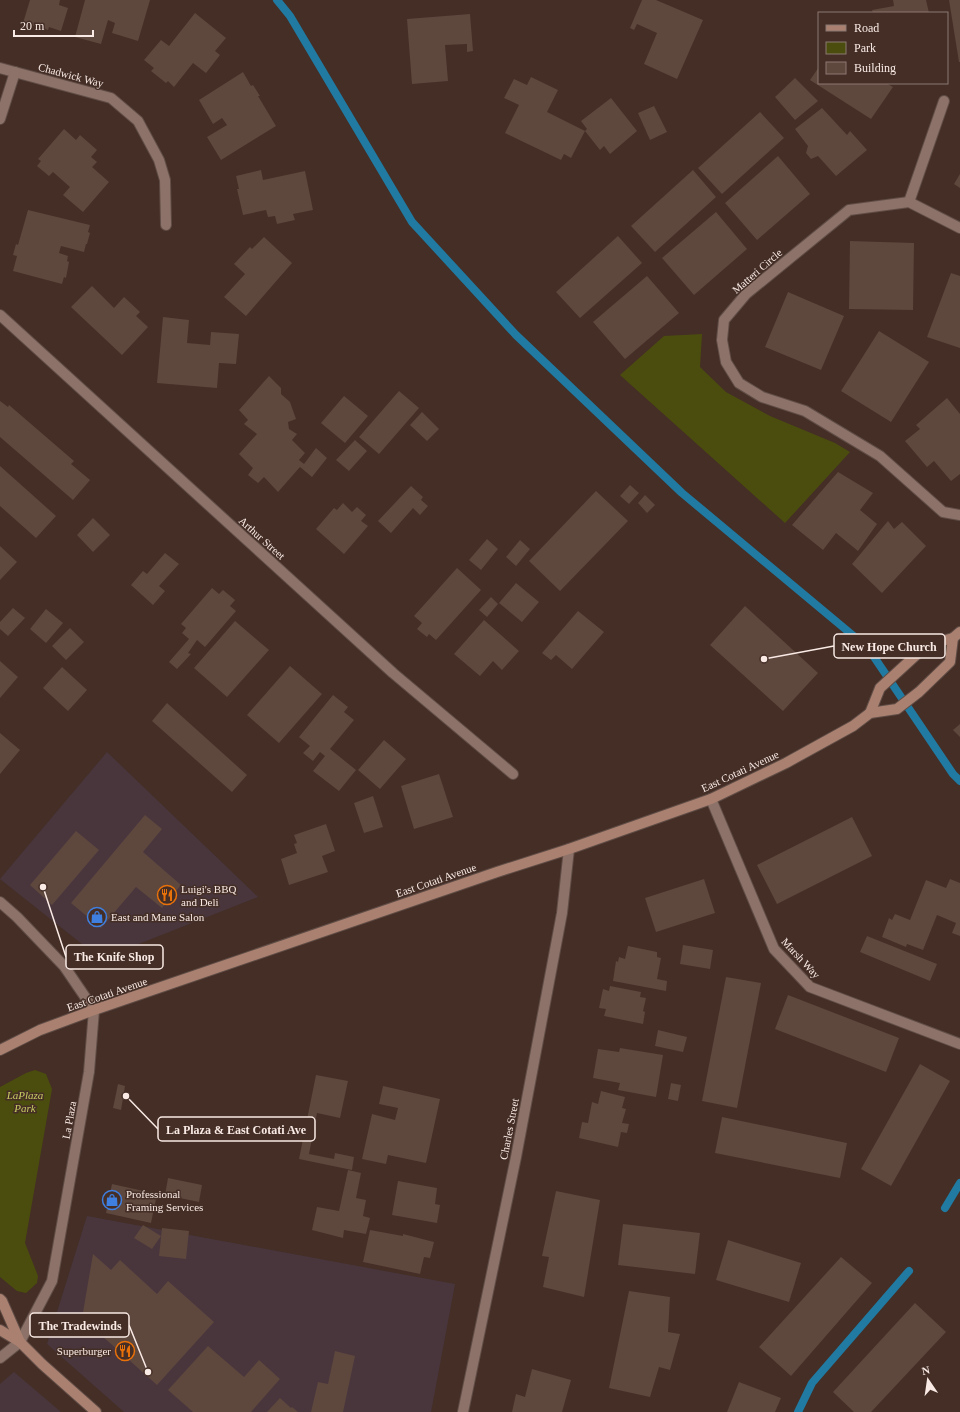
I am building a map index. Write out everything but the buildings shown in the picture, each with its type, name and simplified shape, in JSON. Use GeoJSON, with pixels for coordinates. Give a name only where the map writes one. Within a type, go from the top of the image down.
{"type":"FeatureCollection","features":[{"type":"Feature","properties":{"kind":"main road","name":"East Cotati Avenue"},"geometry":{"type":"LineString","coordinates":[[870,713],[880,688],[927,645],[956,635]]}},
{"type":"Feature","properties":{"kind":"main road","name":"East Cotati Avenue"},"geometry":{"type":"LineString","coordinates":[[0,1050],[40,1030],[94,1010],[489,874],[569,849],[711,799],[786,763],[853,726],[870,713],[897,709],[919,692],[950,662],[956,635]]}},
{"type":"Feature","properties":{"kind":"main road"},"geometry":{"type":"LineString","coordinates":[[0,1299],[20,1342]]}},
{"type":"Feature","properties":{"kind":"main road"},"geometry":{"type":"LineString","coordinates":[[0,1330],[20,1342],[42,1364],[96,1412]]}},
{"type":"Feature","properties":{"kind":"street","name":"Chadwick Way"},"geometry":{"type":"LineString","coordinates":[[0,68],[111,98],[138,120],[159,160],[165,180],[166,225]]}},
{"type":"Feature","properties":{"kind":"street"},"geometry":{"type":"LineString","coordinates":[[0,119],[14,72]]}},
{"type":"Feature","properties":{"kind":"street"},"geometry":{"type":"LineString","coordinates":[[944,101],[909,202],[960,228]]}},
{"type":"Feature","properties":{"kind":"street","name":"Matteri Circle"},"geometry":{"type":"LineString","coordinates":[[909,202],[849,210],[746,294],[724,320],[722,340],[723,347],[726,362],[739,383],[762,397],[805,411],[874,452],[943,512],[960,515]]}},
{"type":"Feature","properties":{"kind":"street","name":"Arthur Street"},"geometry":{"type":"LineString","coordinates":[[0,315],[393,673],[513,774]]}},
{"type":"Feature","properties":{"kind":"street","name":"Marsh Way"},"geometry":{"type":"LineString","coordinates":[[711,799],[774,949],[810,987],[960,1044]]}},
{"type":"Feature","properties":{"kind":"street","name":"Charles Street"},"geometry":{"type":"LineString","coordinates":[[463,1412],[516,1157],[562,913],[569,849]]}},
{"type":"Feature","properties":{"kind":"street"},"geometry":{"type":"LineString","coordinates":[[0,902],[17,917],[64,966],[94,1010]]}},
{"type":"Feature","properties":{"kind":"street","name":"La Plaza"},"geometry":{"type":"LineString","coordinates":[[0,1358],[20,1342],[52,1281],[89,1072],[94,1010]]}},
{"type":"Feature","properties":{"kind":"shaded area"},"geometry":{"type":"Polygon","coordinates":[[[107,752],[258,897],[108,956],[87,948],[0,879],[107,752]]]}},
{"type":"Feature","properties":{"kind":"shaded area"},"geometry":{"type":"Polygon","coordinates":[[[87,1216],[455,1284],[431,1412],[124,1412],[47,1344],[87,1216]]]}},
{"type":"Feature","properties":{"kind":"shaded area"},"geometry":{"type":"Polygon","coordinates":[[[14,1372],[61,1412],[0,1412],[0,1384],[14,1372]]]}},
{"type":"Feature","properties":{"kind":"green space"},"geometry":{"type":"Polygon","coordinates":[[[702,334],[700,367],[726,392],[770,416],[835,443],[850,452],[785,523],[620,375],[664,336],[702,334]]]}},
{"type":"Feature","properties":{"kind":"green space","name":"LaPlaza Park"},"geometry":{"type":"Polygon","coordinates":[[[35,1070],[46,1074],[52,1089],[25,1243],[38,1276],[37,1283],[26,1293],[17,1291],[0,1277],[0,1087],[26,1073],[35,1070]]]}},
{"type":"Feature","properties":{"kind":"waterway"},"geometry":{"type":"LineString","coordinates":[[277,0],[290,16],[412,222],[516,335],[682,493],[868,648],[953,774],[960,781]]}},
{"type":"Feature","properties":{"kind":"waterway"},"geometry":{"type":"LineString","coordinates":[[945,1208],[960,1183]]}},
{"type":"Feature","properties":{"kind":"waterway"},"geometry":{"type":"LineString","coordinates":[[798,1412],[812,1383],[909,1271]]}},
{"type":"Feature","properties":{"kind":"place","name":"New Hope Church"},"geometry":{"type":"Point","coordinates":[764,659]}},
{"type":"Feature","properties":{"kind":"place","name":"The Knife Shop"},"geometry":{"type":"Point","coordinates":[43,887]}},
{"type":"Feature","properties":{"kind":"place","name":"Luigi's BBQ and Deli"},"geometry":{"type":"Point","coordinates":[167,895]}},
{"type":"Feature","properties":{"kind":"place","name":"East and Mane Salon"},"geometry":{"type":"Point","coordinates":[97,917]}},
{"type":"Feature","properties":{"kind":"place","name":"La Plaza & East Cotati Ave"},"geometry":{"type":"Point","coordinates":[126,1096]}},
{"type":"Feature","properties":{"kind":"place","name":"Professional Framing Services"},"geometry":{"type":"Point","coordinates":[112,1200]}},
{"type":"Feature","properties":{"kind":"place","name":"Superburger"},"geometry":{"type":"Point","coordinates":[125,1351]}},
{"type":"Feature","properties":{"kind":"place","name":"The Tradewinds"},"geometry":{"type":"Point","coordinates":[148,1372]}}]}
